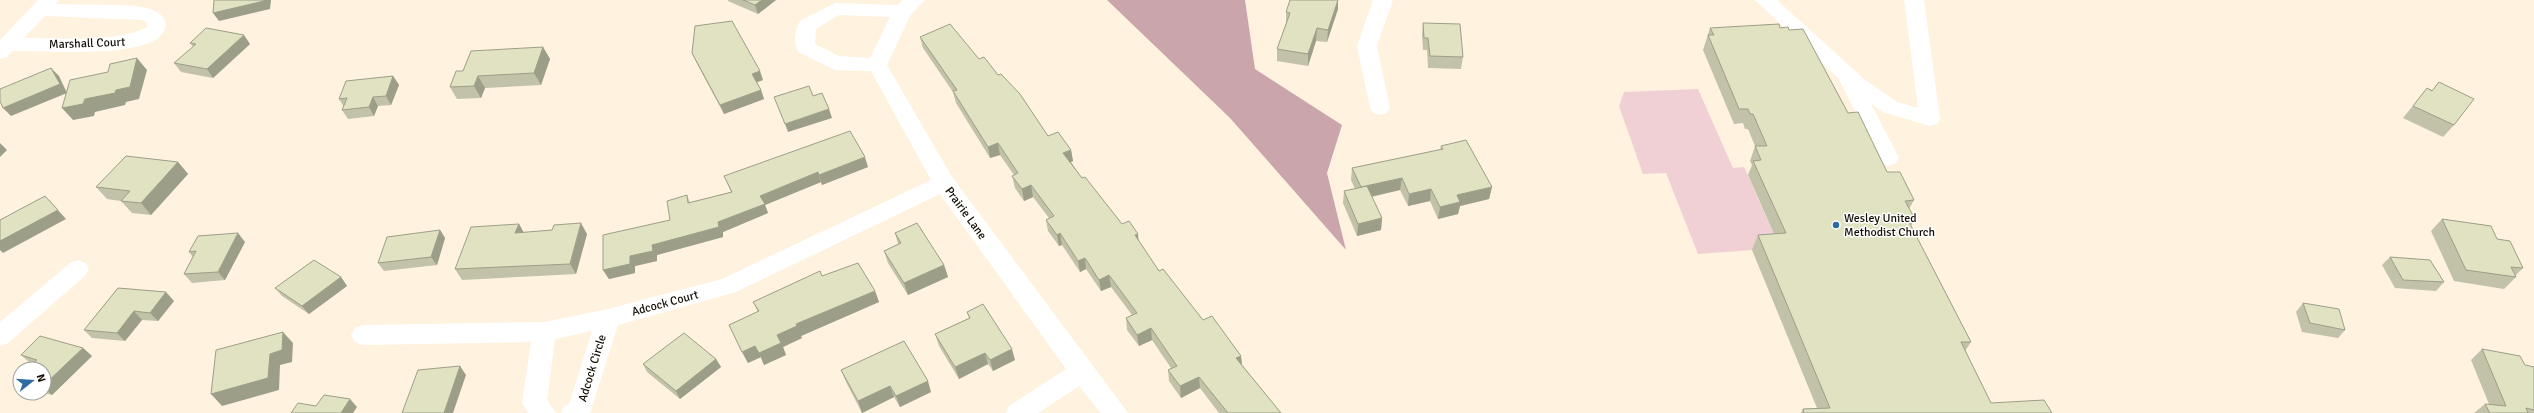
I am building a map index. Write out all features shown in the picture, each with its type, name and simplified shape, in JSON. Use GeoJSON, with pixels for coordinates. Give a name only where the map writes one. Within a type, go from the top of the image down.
{"type":"FeatureCollection","features":[{"type":"Feature","properties":{"kind":"street"},"geometry":{"type":"LineString","coordinates":[[1380,108],[1367,46],[1383,0]]}},
{"type":"Feature","properties":{"kind":"street"},"geometry":{"type":"LineString","coordinates":[[1765,0],[1846,74],[1890,107],[1930,119],[1914,0]]}},
{"type":"Feature","properties":{"kind":"street"},"geometry":{"type":"LineString","coordinates":[[3,48],[44,5]]}},
{"type":"Feature","properties":{"kind":"street","name":"Marshall Court"},"geometry":{"type":"LineString","coordinates":[[3,48],[118,43],[142,38],[156,30],[157,21],[146,14],[44,5]]}},
{"type":"Feature","properties":{"kind":"street"},"geometry":{"type":"LineString","coordinates":[[909,6],[877,65],[835,63],[805,47],[807,26],[835,9],[909,6]]}},
{"type":"Feature","properties":{"kind":"street","name":"Prairie Lane"},"geometry":{"type":"LineString","coordinates":[[877,65],[944,183],[1082,372],[1116,413]]}},
{"type":"Feature","properties":{"kind":"street"},"geometry":{"type":"LineString","coordinates":[[1846,74],[1888,158]]}},
{"type":"Feature","properties":{"kind":"street","name":"Adcock Court"},"geometry":{"type":"LineString","coordinates":[[363,336],[544,332],[608,318],[728,286],[944,183]]}},
{"type":"Feature","properties":{"kind":"street"},"geometry":{"type":"LineString","coordinates":[[0,336],[78,269]]}},
{"type":"Feature","properties":{"kind":"street","name":"Adcock Circle"},"geometry":{"type":"LineString","coordinates":[[573,413],[579,411],[608,318]]}},
{"type":"Feature","properties":{"kind":"street"},"geometry":{"type":"LineString","coordinates":[[544,332],[534,403],[544,413]]}},
{"type":"Feature","properties":{"kind":"street"},"geometry":{"type":"LineString","coordinates":[[1018,413],[1082,372]]}},
{"type":"Feature","properties":{"kind":"shaded area"},"geometry":{"type":"Polygon","coordinates":[[[1107,0],[1245,0],[1255,69],[1342,125],[1327,173],[1346,250],[1230,118],[1107,0]]]}},
{"type":"Feature","properties":{"kind":"shaded area"},"geometry":{"type":"Polygon","coordinates":[[[1698,89],[1733,168],[1744,167],[1780,248],[1698,254],[1666,173],[1643,174],[1619,106],[1624,92],[1698,89]]]}},
{"type":"Feature","properties":{"kind":"building"},"geometry":{"type":"Polygon","coordinates":[[[214,0],[264,0],[264,1],[213,13],[214,0]]]}},
{"type":"Feature","properties":{"kind":"building"},"geometry":{"type":"Polygon","coordinates":[[[743,0],[762,0],[755,5],[743,0]]]}},
{"type":"Feature","properties":{"kind":"building"},"geometry":{"type":"Polygon","coordinates":[[[1290,0],[1338,0],[1328,30],[1317,28],[1308,54],[1277,49],[1290,13],[1286,12],[1290,0]]]}},
{"type":"Feature","properties":{"kind":"building"},"geometry":{"type":"Polygon","coordinates":[[[732,21],[760,71],[752,74],[761,90],[720,105],[692,53],[695,26],[732,21]]]}},
{"type":"Feature","properties":{"kind":"building"},"geometry":{"type":"Polygon","coordinates":[[[1423,23],[1460,24],[1463,57],[1430,56],[1428,38],[1424,38],[1423,23]]]}},
{"type":"Feature","properties":{"kind":"building"},"geometry":{"type":"Polygon","coordinates":[[[950,24],[979,59],[984,57],[998,75],[1001,74],[1020,94],[1048,136],[1058,132],[1071,150],[1063,153],[1082,178],[1085,177],[1122,224],[1129,221],[1138,234],[1135,235],[1159,271],[1163,269],[1203,320],[1212,316],[1241,356],[1236,358],[1281,413],[1228,413],[1199,377],[1180,386],[1168,370],[1177,366],[1151,328],[1137,335],[1126,318],[1137,313],[1109,275],[1099,280],[1085,258],[1078,261],[1060,233],[1057,235],[1046,220],[1054,216],[1031,185],[1022,189],[1012,176],[1018,173],[998,143],[988,147],[953,91],[957,90],[920,37],[950,24]]]}},
{"type":"Feature","properties":{"kind":"building","name":"Wesley United Methodist Church"},"geometry":{"type":"Polygon","coordinates":[[[1779,24],[1780,28],[1788,27],[1789,30],[1803,29],[1848,113],[1858,112],[1887,172],[1900,172],[1914,200],[1905,201],[1915,219],[1908,220],[1971,342],[1961,342],[1991,403],[2044,400],[2052,413],[1804,413],[1803,409],[1830,408],[1758,235],[1786,233],[1753,161],[1761,160],[1755,146],[1767,146],[1753,114],[1750,114],[1748,109],[1739,109],[1708,35],[1714,35],[1710,28],[1779,24]]]}},
{"type":"Feature","properties":{"kind":"building"},"geometry":{"type":"Polygon","coordinates":[[[206,28],[244,35],[207,69],[174,63],[196,44],[190,43],[206,28]]]}},
{"type":"Feature","properties":{"kind":"building"},"geometry":{"type":"Polygon","coordinates":[[[543,47],[534,73],[478,76],[474,86],[450,87],[456,71],[463,71],[471,51],[543,47]]]}},
{"type":"Feature","properties":{"kind":"building"},"geometry":{"type":"Polygon","coordinates":[[[137,58],[130,87],[116,90],[115,93],[85,99],[83,104],[62,108],[70,80],[108,72],[110,64],[137,58]]]}},
{"type":"Feature","properties":{"kind":"building"},"geometry":{"type":"Polygon","coordinates":[[[51,68],[60,84],[3,108],[0,101],[0,89],[51,68]]]}},
{"type":"Feature","properties":{"kind":"building"},"geometry":{"type":"Polygon","coordinates":[[[393,76],[386,96],[373,97],[369,107],[342,110],[347,98],[339,99],[346,81],[393,76]]]}},
{"type":"Feature","properties":{"kind":"building"},"geometry":{"type":"Polygon","coordinates":[[[2439,82],[2474,99],[2454,125],[2413,106],[2427,88],[2432,91],[2439,82]]]}},
{"type":"Feature","properties":{"kind":"building"},"geometry":{"type":"Polygon","coordinates":[[[809,86],[813,96],[822,93],[829,109],[785,124],[774,97],[809,86]]]}},
{"type":"Feature","properties":{"kind":"building"},"geometry":{"type":"Polygon","coordinates":[[[850,131],[865,157],[819,175],[818,172],[760,196],[765,204],[718,222],[719,227],[652,245],[653,251],[630,256],[630,264],[603,270],[603,235],[670,220],[667,201],[687,195],[688,203],[732,192],[724,176],[850,131]]]}},
{"type":"Feature","properties":{"kind":"building"},"geometry":{"type":"Polygon","coordinates":[[[1466,140],[1492,187],[1457,195],[1460,202],[1440,207],[1431,189],[1409,194],[1402,178],[1361,187],[1352,168],[1443,149],[1441,146],[1466,140]]]}},
{"type":"Feature","properties":{"kind":"building"},"geometry":{"type":"Polygon","coordinates":[[[126,156],[178,162],[141,203],[121,201],[130,191],[96,187],[126,156]]]}},
{"type":"Feature","properties":{"kind":"building"},"geometry":{"type":"Polygon","coordinates":[[[1367,186],[1382,218],[1358,224],[1344,191],[1367,186]]]}},
{"type":"Feature","properties":{"kind":"building"},"geometry":{"type":"Polygon","coordinates":[[[45,196],[58,210],[0,241],[0,220],[45,196]]]}},
{"type":"Feature","properties":{"kind":"building"},"geometry":{"type":"Polygon","coordinates":[[[2442,219],[2491,226],[2497,239],[2510,241],[2523,268],[2511,267],[2516,277],[2466,270],[2442,219]]]}},
{"type":"Feature","properties":{"kind":"building"},"geometry":{"type":"Polygon","coordinates":[[[581,223],[570,264],[455,269],[471,227],[519,224],[515,233],[552,230],[554,225],[581,223]]]}},
{"type":"Feature","properties":{"kind":"building"},"geometry":{"type":"Polygon","coordinates":[[[917,223],[944,265],[904,283],[884,251],[901,243],[895,233],[917,223]]]}},
{"type":"Feature","properties":{"kind":"building"},"geometry":{"type":"Polygon","coordinates":[[[440,230],[431,257],[378,263],[387,237],[440,230]]]}},
{"type":"Feature","properties":{"kind":"building"},"geometry":{"type":"Polygon","coordinates":[[[238,233],[218,272],[184,274],[196,251],[189,252],[198,236],[238,233]]]}},
{"type":"Feature","properties":{"kind":"building"},"geometry":{"type":"Polygon","coordinates":[[[2390,257],[2430,260],[2444,282],[2403,280],[2390,257]]]}},
{"type":"Feature","properties":{"kind":"building"},"geometry":{"type":"Polygon","coordinates":[[[314,260],[341,277],[302,306],[275,288],[314,260]]]}},
{"type":"Feature","properties":{"kind":"building"},"geometry":{"type":"Polygon","coordinates":[[[858,263],[875,291],[796,324],[797,326],[777,335],[781,343],[759,353],[755,346],[742,352],[729,325],[759,311],[753,302],[820,271],[822,276],[858,263]]]}},
{"type":"Feature","properties":{"kind":"building"},"geometry":{"type":"Polygon","coordinates":[[[118,288],[166,292],[150,313],[134,311],[117,333],[84,330],[118,288]]]}},
{"type":"Feature","properties":{"kind":"building"},"geometry":{"type":"Polygon","coordinates":[[[2303,303],[2339,309],[2345,330],[2310,323],[2303,303]]]}},
{"type":"Feature","properties":{"kind":"building"},"geometry":{"type":"Polygon","coordinates":[[[983,304],[1012,349],[990,360],[985,353],[955,367],[935,334],[970,318],[967,312],[983,304]]]}},
{"type":"Feature","properties":{"kind":"building"},"geometry":{"type":"Polygon","coordinates":[[[283,332],[282,350],[270,354],[268,378],[211,394],[216,350],[283,332]]]}},
{"type":"Feature","properties":{"kind":"building"},"geometry":{"type":"Polygon","coordinates":[[[684,333],[716,359],[676,391],[643,364],[684,333]]]}},
{"type":"Feature","properties":{"kind":"building"},"geometry":{"type":"Polygon","coordinates":[[[40,336],[83,348],[52,377],[52,361],[36,361],[37,360],[21,355],[40,336]]]}},
{"type":"Feature","properties":{"kind":"building"},"geometry":{"type":"Polygon","coordinates":[[[904,341],[928,381],[896,396],[890,386],[858,401],[841,370],[904,341]]]}},
{"type":"Feature","properties":{"kind":"building"},"geometry":{"type":"Polygon","coordinates":[[[2482,349],[2520,356],[2525,365],[2534,367],[2534,410],[2526,408],[2528,413],[2490,413],[2485,404],[2506,406],[2482,349]]]}},
{"type":"Feature","properties":{"kind":"building"},"geometry":{"type":"Polygon","coordinates":[[[460,366],[444,413],[402,413],[418,370],[460,366]]]}},
{"type":"Feature","properties":{"kind":"building"},"geometry":{"type":"Polygon","coordinates":[[[324,395],[350,399],[341,413],[291,413],[298,403],[316,406],[324,395]]]}},
{"type":"Feature","properties":{"kind":"place","name":"Wesley United Methodist Church"},"geometry":{"type":"Point","coordinates":[1836,225]}}]}
